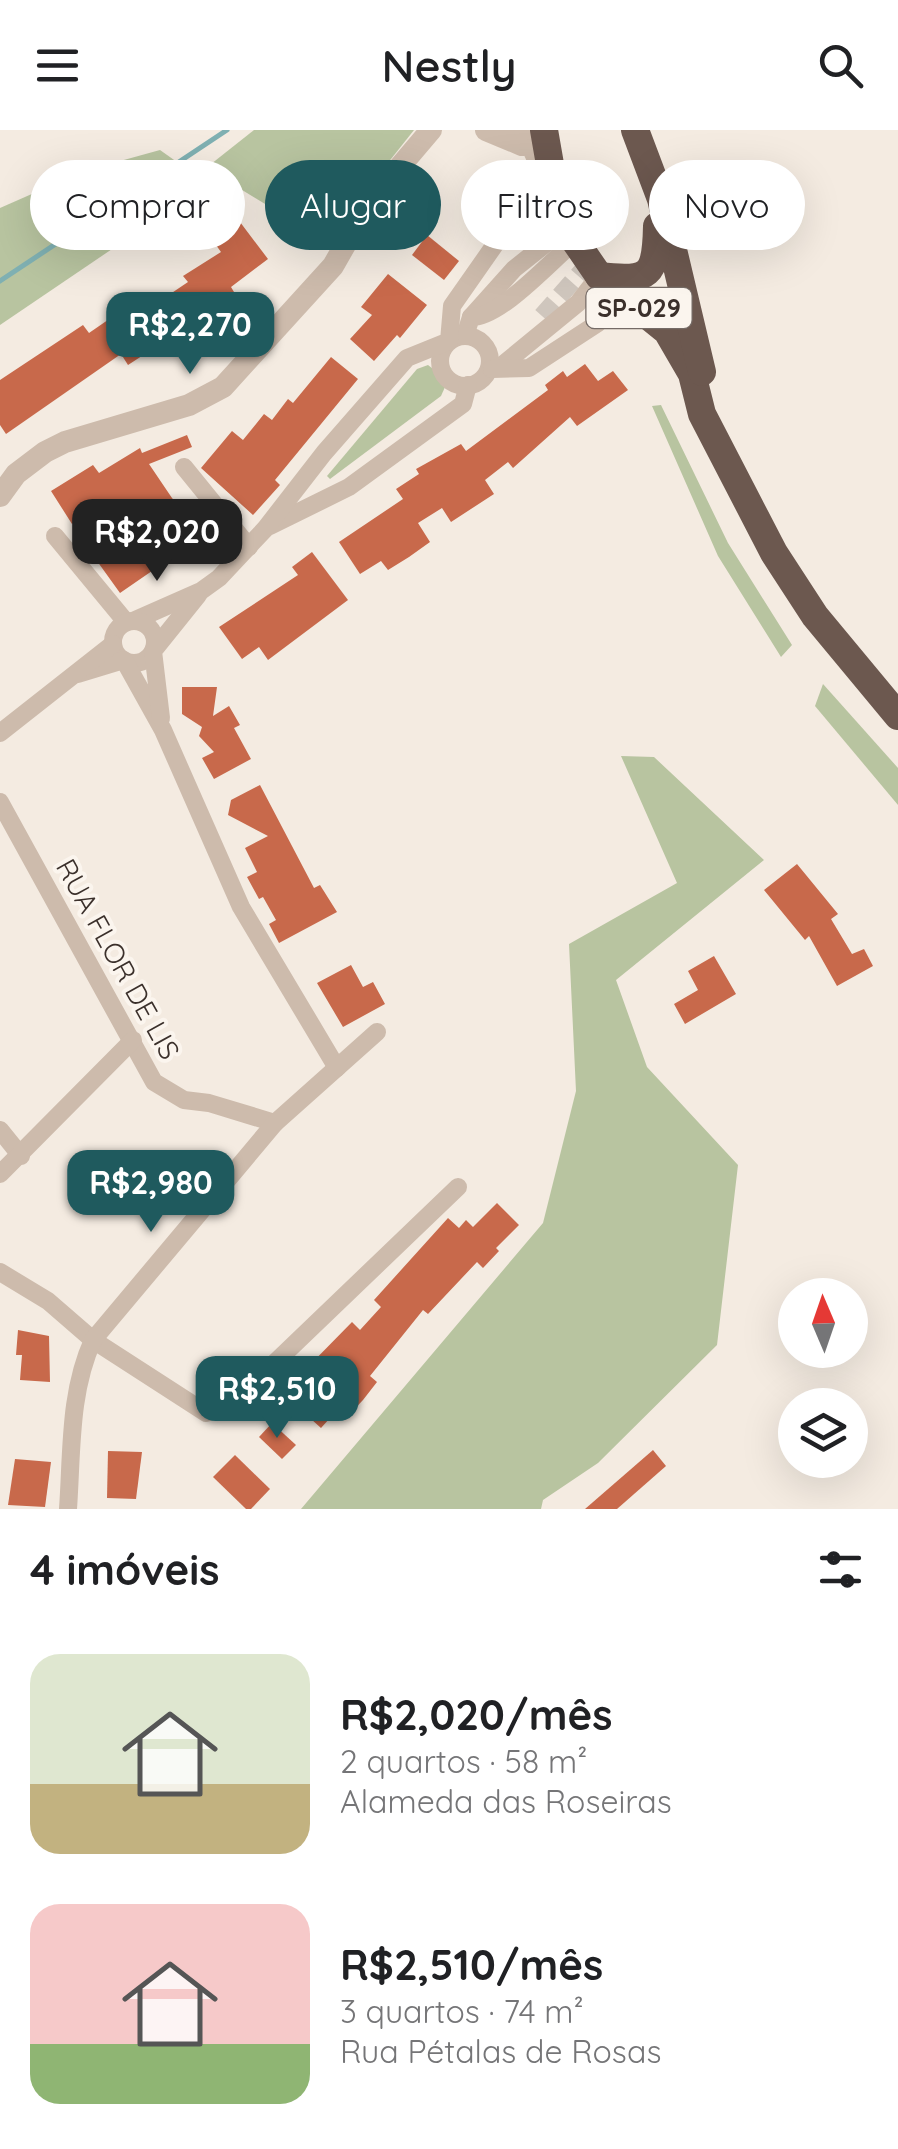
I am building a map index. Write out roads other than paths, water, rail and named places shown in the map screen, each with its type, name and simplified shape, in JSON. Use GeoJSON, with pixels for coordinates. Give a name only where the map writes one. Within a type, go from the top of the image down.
{"type":"FeatureCollection","features":[{"type":"Feature","properties":{"kind":"highway","name":"SP-029"},"geometry":{"type":"LineString","coordinates":[[635,130],[649,170]]}},
{"type":"Feature","properties":{"kind":"highway","name":"SP-029"},"geometry":{"type":"LineString","coordinates":[[533,135],[542,160]]}},
{"type":"Feature","properties":{"kind":"highway","name":"SP-029"},"geometry":{"type":"LineString","coordinates":[[582,250],[599,276],[667,331],[692,374],[702,414],[738,488],[815,616],[898,716]]}},
{"type":"Feature","properties":{"kind":"highway","name":"SP-029"},"geometry":{"type":"LineString","coordinates":[[599,276],[637,277],[653,266],[654,250]]}},
{"type":"Feature","properties":{"kind":"highway","name":"SP-029"},"geometry":{"type":"LineString","coordinates":[[671,250],[694,345],[738,488]]}},
{"type":"Feature","properties":{"kind":"street"},"geometry":{"type":"LineString","coordinates":[[406,160],[431,130]]}},
{"type":"Feature","properties":{"kind":"street"},"geometry":{"type":"LineString","coordinates":[[415,160],[445,130]]}},
{"type":"Feature","properties":{"kind":"street"},"geometry":{"type":"LineString","coordinates":[[486,130],[533,135]]}},
{"type":"Feature","properties":{"kind":"street"},"geometry":{"type":"LineString","coordinates":[[0,496],[16,474],[55,447],[189,405],[223,387],[333,266],[343,250]]}},
{"type":"Feature","properties":{"kind":"street"},"geometry":{"type":"LineString","coordinates":[[457,338],[452,306],[490,250]]}},
{"type":"Feature","properties":{"kind":"street"},"geometry":{"type":"LineString","coordinates":[[78,674],[124,660],[144,661],[201,591],[265,529],[324,453],[407,358],[457,338],[480,341],[490,363],[483,378],[468,385],[452,382],[442,370],[441,354],[457,338],[514,269],[544,250]]}},
{"type":"Feature","properties":{"kind":"street"},"geometry":{"type":"LineString","coordinates":[[491,369],[500,367],[578,302],[599,276]]}},
{"type":"Feature","properties":{"kind":"street"},"geometry":{"type":"LineString","coordinates":[[491,369],[498,357],[542,316]]}},
{"type":"Feature","properties":{"kind":"street"},"geometry":{"type":"LineString","coordinates":[[491,369],[530,368],[598,322]]}},
{"type":"Feature","properties":{"kind":"street"},"geometry":{"type":"LineString","coordinates":[[265,529],[349,488],[462,404],[468,385]]}},
{"type":"Feature","properties":{"kind":"street"},"geometry":{"type":"LineString","coordinates":[[184,466],[249,546]]}},
{"type":"Feature","properties":{"kind":"street"},"geometry":{"type":"LineString","coordinates":[[54,536],[130,622],[140,622],[152,630],[163,730]]}},
{"type":"Feature","properties":{"kind":"street"},"geometry":{"type":"LineString","coordinates":[[0,733],[78,674],[113,644],[116,632],[130,622],[201,591]]}},
{"type":"Feature","properties":{"kind":"street"},"geometry":{"type":"LineString","coordinates":[[113,644],[163,730],[241,907],[337,1068]]}},
{"type":"Feature","properties":{"kind":"street","name":"RUA FLOR DE LIS"},"geometry":{"type":"LineString","coordinates":[[0,802],[154,1082],[184,1100],[276,1122]]}},
{"type":"Feature","properties":{"kind":"street"},"geometry":{"type":"LineString","coordinates":[[68,1509],[76,1395],[93,1340],[276,1122],[377,1032]]}},
{"type":"Feature","properties":{"kind":"street"},"geometry":{"type":"LineString","coordinates":[[0,1174],[133,1040]]}},
{"type":"Feature","properties":{"kind":"street"},"geometry":{"type":"LineString","coordinates":[[0,1130],[21,1156]]}},
{"type":"Feature","properties":{"kind":"street"},"geometry":{"type":"LineString","coordinates":[[0,1272],[48,1301],[93,1340],[206,1413],[236,1400],[458,1187]]}},
{"type":"Feature","properties":{"kind":"waterway"},"geometry":{"type":"LineString","coordinates":[[0,281],[227,130]]}},
{"type":"Feature","properties":{"kind":"tunnel"},"geometry":{"type":"LineString","coordinates":[[542,316],[589,263]]}}]}
